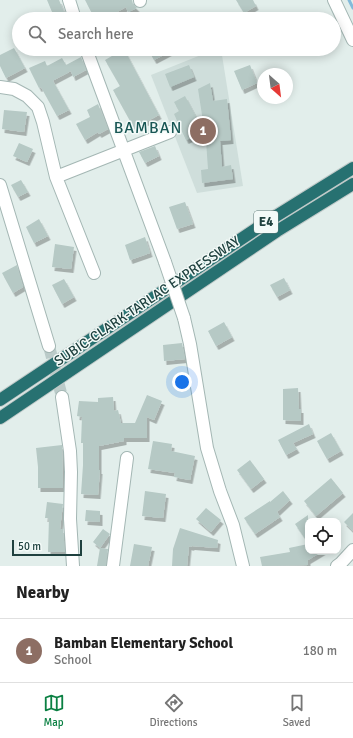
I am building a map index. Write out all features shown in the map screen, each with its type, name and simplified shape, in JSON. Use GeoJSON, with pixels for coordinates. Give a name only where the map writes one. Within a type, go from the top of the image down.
{"type":"FeatureCollection","features":[{"type":"Feature","properties":{"kind":"highway","name":"SUBIC-CLARK-TARLAC EXPRESSWAY"},"geometry":{"type":"LineString","coordinates":[[0,400],[262,225],[353,168]]}},
{"type":"Feature","properties":{"kind":"highway","name":"SUBIC-CLARK-TARLAC EXPRESSWAY"},"geometry":{"type":"LineString","coordinates":[[0,418],[277,231],[353,184]]}},
{"type":"Feature","properties":{"kind":"street"},"geometry":{"type":"LineString","coordinates":[[69,0],[73,12]]}},
{"type":"Feature","properties":{"kind":"street"},"geometry":{"type":"LineString","coordinates":[[334,0],[340,12]]}},
{"type":"Feature","properties":{"kind":"street"},"geometry":{"type":"LineString","coordinates":[[341,15],[353,40]]}},
{"type":"Feature","properties":{"kind":"street"},"geometry":{"type":"LineString","coordinates":[[89,56],[125,151],[184,318],[190,344],[207,448],[220,491],[233,525],[243,566]]}},
{"type":"Feature","properties":{"kind":"street"},"geometry":{"type":"LineString","coordinates":[[0,87],[14,89],[27,96],[38,107],[56,177],[94,273]]}},
{"type":"Feature","properties":{"kind":"street"},"geometry":{"type":"LineString","coordinates":[[56,177],[170,132]]}},
{"type":"Feature","properties":{"kind":"street"},"geometry":{"type":"LineString","coordinates":[[0,185],[49,346]]}},
{"type":"Feature","properties":{"kind":"street"},"geometry":{"type":"LineString","coordinates":[[62,397],[70,451],[70,518],[73,566]]}},
{"type":"Feature","properties":{"kind":"street"},"geometry":{"type":"LineString","coordinates":[[113,566],[127,458]]}},
{"type":"Feature","properties":{"kind":"street"},"geometry":{"type":"LineString","coordinates":[[337,566],[353,550]]}},
{"type":"Feature","properties":{"kind":"shaded area"},"geometry":{"type":"Polygon","coordinates":[[[198,56],[222,56],[243,186],[197,193],[151,75],[198,56]]]}},
{"type":"Feature","properties":{"kind":"building"},"geometry":{"type":"Polygon","coordinates":[[[47,0],[59,0],[64,12],[52,12],[47,0]]]}},
{"type":"Feature","properties":{"kind":"building"},"geometry":{"type":"Polygon","coordinates":[[[85,0],[132,0],[133,4],[137,8],[128,12],[126,7],[117,12],[91,12],[85,0]]]}},
{"type":"Feature","properties":{"kind":"building"},"geometry":{"type":"Polygon","coordinates":[[[236,0],[253,0],[256,6],[243,12],[236,0]]]}},
{"type":"Feature","properties":{"kind":"building"},"geometry":{"type":"Polygon","coordinates":[[[12,49],[12,56],[18,56],[25,68],[6,78],[0,66],[0,55],[12,49]]]}},
{"type":"Feature","properties":{"kind":"building"},"geometry":{"type":"Polygon","coordinates":[[[112,56],[128,56],[159,115],[134,128],[113,90],[120,86],[105,60],[112,56]]]}},
{"type":"Feature","properties":{"kind":"building"},"geometry":{"type":"Polygon","coordinates":[[[152,56],[162,56],[154,60],[152,56]]]}},
{"type":"Feature","properties":{"kind":"building"},"geometry":{"type":"Polygon","coordinates":[[[81,57],[86,70],[73,77],[71,71],[53,81],[69,110],[57,116],[41,87],[39,88],[29,68],[45,61],[47,66],[62,58],[66,65],[81,57]]]}},
{"type":"Feature","properties":{"kind":"building"},"geometry":{"type":"Polygon","coordinates":[[[189,65],[194,77],[170,87],[165,74],[189,65]]]}},
{"type":"Feature","properties":{"kind":"building"},"geometry":{"type":"Polygon","coordinates":[[[250,65],[257,83],[242,90],[234,71],[250,65]]]}},
{"type":"Feature","properties":{"kind":"building"},"geometry":{"type":"Polygon","coordinates":[[[210,83],[213,101],[227,99],[231,140],[220,141],[222,167],[231,165],[233,179],[202,183],[201,170],[208,169],[206,141],[198,89],[210,83]]]}},
{"type":"Feature","properties":{"kind":"building"},"geometry":{"type":"Polygon","coordinates":[[[185,96],[204,132],[186,140],[174,114],[179,111],[174,102],[185,96]]]}},
{"type":"Feature","properties":{"kind":"building"},"geometry":{"type":"Polygon","coordinates":[[[98,104],[108,129],[99,134],[98,132],[85,140],[76,124],[90,117],[87,110],[98,104]]]}},
{"type":"Feature","properties":{"kind":"building"},"geometry":{"type":"Polygon","coordinates":[[[4,110],[27,112],[24,132],[2,129],[4,110]]]}},
{"type":"Feature","properties":{"kind":"building"},"geometry":{"type":"Polygon","coordinates":[[[19,143],[33,149],[27,162],[13,156],[19,143]]]}},
{"type":"Feature","properties":{"kind":"building"},"geometry":{"type":"Polygon","coordinates":[[[155,146],[159,156],[145,163],[139,152],[155,146]]]}},
{"type":"Feature","properties":{"kind":"building"},"geometry":{"type":"Polygon","coordinates":[[[21,180],[28,192],[18,197],[11,185],[21,180]]]}},
{"type":"Feature","properties":{"kind":"building"},"geometry":{"type":"Polygon","coordinates":[[[185,202],[193,224],[177,229],[169,207],[185,202]]]}},
{"type":"Feature","properties":{"kind":"building"},"geometry":{"type":"Polygon","coordinates":[[[39,219],[48,236],[34,243],[26,227],[39,219]]]}},
{"type":"Feature","properties":{"kind":"building"},"geometry":{"type":"Polygon","coordinates":[[[145,237],[150,253],[130,260],[125,245],[145,237]]]}},
{"type":"Feature","properties":{"kind":"building"},"geometry":{"type":"Polygon","coordinates":[[[55,244],[74,247],[71,269],[52,267],[55,244]]]}},
{"type":"Feature","properties":{"kind":"building"},"geometry":{"type":"Polygon","coordinates":[[[17,265],[23,287],[13,293],[2,273],[17,265]]]}},
{"type":"Feature","properties":{"kind":"building"},"geometry":{"type":"Polygon","coordinates":[[[284,278],[290,290],[277,297],[270,285],[284,278]]]}},
{"type":"Feature","properties":{"kind":"building"},"geometry":{"type":"Polygon","coordinates":[[[64,279],[74,297],[62,304],[52,285],[64,279]]]}},
{"type":"Feature","properties":{"kind":"building"},"geometry":{"type":"Polygon","coordinates":[[[224,322],[232,337],[216,346],[208,331],[224,322]]]}},
{"type":"Feature","properties":{"kind":"building"},"geometry":{"type":"Polygon","coordinates":[[[182,343],[185,359],[164,361],[163,345],[182,343]]]}},
{"type":"Feature","properties":{"kind":"building"},"geometry":{"type":"Polygon","coordinates":[[[298,388],[301,421],[283,420],[283,389],[298,388]]]}},
{"type":"Feature","properties":{"kind":"building"},"geometry":{"type":"Polygon","coordinates":[[[147,395],[162,401],[154,420],[147,417],[147,438],[124,438],[124,441],[99,446],[100,470],[98,495],[81,494],[83,443],[81,443],[82,417],[77,416],[79,401],[98,402],[98,398],[113,397],[114,411],[118,410],[121,423],[135,423],[147,395]]]}},
{"type":"Feature","properties":{"kind":"building"},"geometry":{"type":"Polygon","coordinates":[[[309,424],[313,434],[293,443],[297,449],[286,455],[278,440],[309,424]]]}},
{"type":"Feature","properties":{"kind":"building"},"geometry":{"type":"Polygon","coordinates":[[[331,433],[341,451],[327,459],[317,441],[331,433]]]}},
{"type":"Feature","properties":{"kind":"building"},"geometry":{"type":"Polygon","coordinates":[[[153,441],[172,444],[171,451],[195,456],[190,480],[174,477],[175,473],[148,469],[153,441]]]}},
{"type":"Feature","properties":{"kind":"building"},"geometry":{"type":"Polygon","coordinates":[[[62,445],[63,488],[38,488],[36,448],[62,445]]]}},
{"type":"Feature","properties":{"kind":"building"},"geometry":{"type":"Polygon","coordinates":[[[250,460],[264,479],[251,489],[237,470],[250,460]]]}},
{"type":"Feature","properties":{"kind":"building"},"geometry":{"type":"Polygon","coordinates":[[[331,478],[343,493],[316,516],[304,501],[331,478]]]}},
{"type":"Feature","properties":{"kind":"building"},"geometry":{"type":"Polygon","coordinates":[[[145,491],[166,494],[163,518],[142,516],[145,491]]]}},
{"type":"Feature","properties":{"kind":"building"},"geometry":{"type":"Polygon","coordinates":[[[283,491],[290,500],[277,512],[280,517],[255,534],[244,518],[270,502],[283,491]]]}},
{"type":"Feature","properties":{"kind":"building"},"geometry":{"type":"Polygon","coordinates":[[[47,502],[63,504],[60,529],[63,529],[65,552],[48,552],[49,518],[45,518],[47,502]]]}},
{"type":"Feature","properties":{"kind":"building"},"geometry":{"type":"Polygon","coordinates":[[[206,508],[221,520],[211,532],[196,519],[206,508]]]}},
{"type":"Feature","properties":{"kind":"building"},"geometry":{"type":"Polygon","coordinates":[[[86,510],[100,511],[100,522],[85,521],[86,510]]]}},
{"type":"Feature","properties":{"kind":"building"},"geometry":{"type":"Polygon","coordinates":[[[353,513],[353,531],[344,522],[353,513]]]}},
{"type":"Feature","properties":{"kind":"building"},"geometry":{"type":"Polygon","coordinates":[[[308,515],[308,518],[305,518],[305,539],[295,524],[308,515]]]}},
{"type":"Feature","properties":{"kind":"building"},"geometry":{"type":"Polygon","coordinates":[[[180,528],[218,540],[217,548],[189,546],[187,566],[172,566],[173,549],[180,528]]]}},
{"type":"Feature","properties":{"kind":"building"},"geometry":{"type":"Polygon","coordinates":[[[103,529],[110,534],[100,548],[93,542],[103,529]]]}},
{"type":"Feature","properties":{"kind":"building"},"geometry":{"type":"Polygon","coordinates":[[[134,544],[152,547],[148,566],[130,566],[134,544]]]}},
{"type":"Feature","properties":{"kind":"building"},"geometry":{"type":"Polygon","coordinates":[[[305,545],[305,554],[318,554],[308,560],[308,565],[262,566],[260,557],[290,552],[289,548],[305,545]]]}},
{"type":"Feature","properties":{"kind":"building"},"geometry":{"type":"Polygon","coordinates":[[[100,548],[108,549],[106,566],[97,566],[100,548]]]}},
{"type":"Feature","properties":{"kind":"waterway"},"geometry":{"type":"LineString","coordinates":[[349,0],[353,8]]}},
{"type":"Feature","properties":{"kind":"tunnel"},"geometry":{"type":"LineString","coordinates":[[49,346],[62,397]]}},
{"type":"Feature","properties":{"kind":"place","name":"Bamban Elementary School"},"geometry":{"type":"Point","coordinates":[203,131]}},
{"type":"Feature","properties":{"kind":"district","name":"BAMBAN"},"geometry":{"type":"Point","coordinates":[148,128]}}]}
